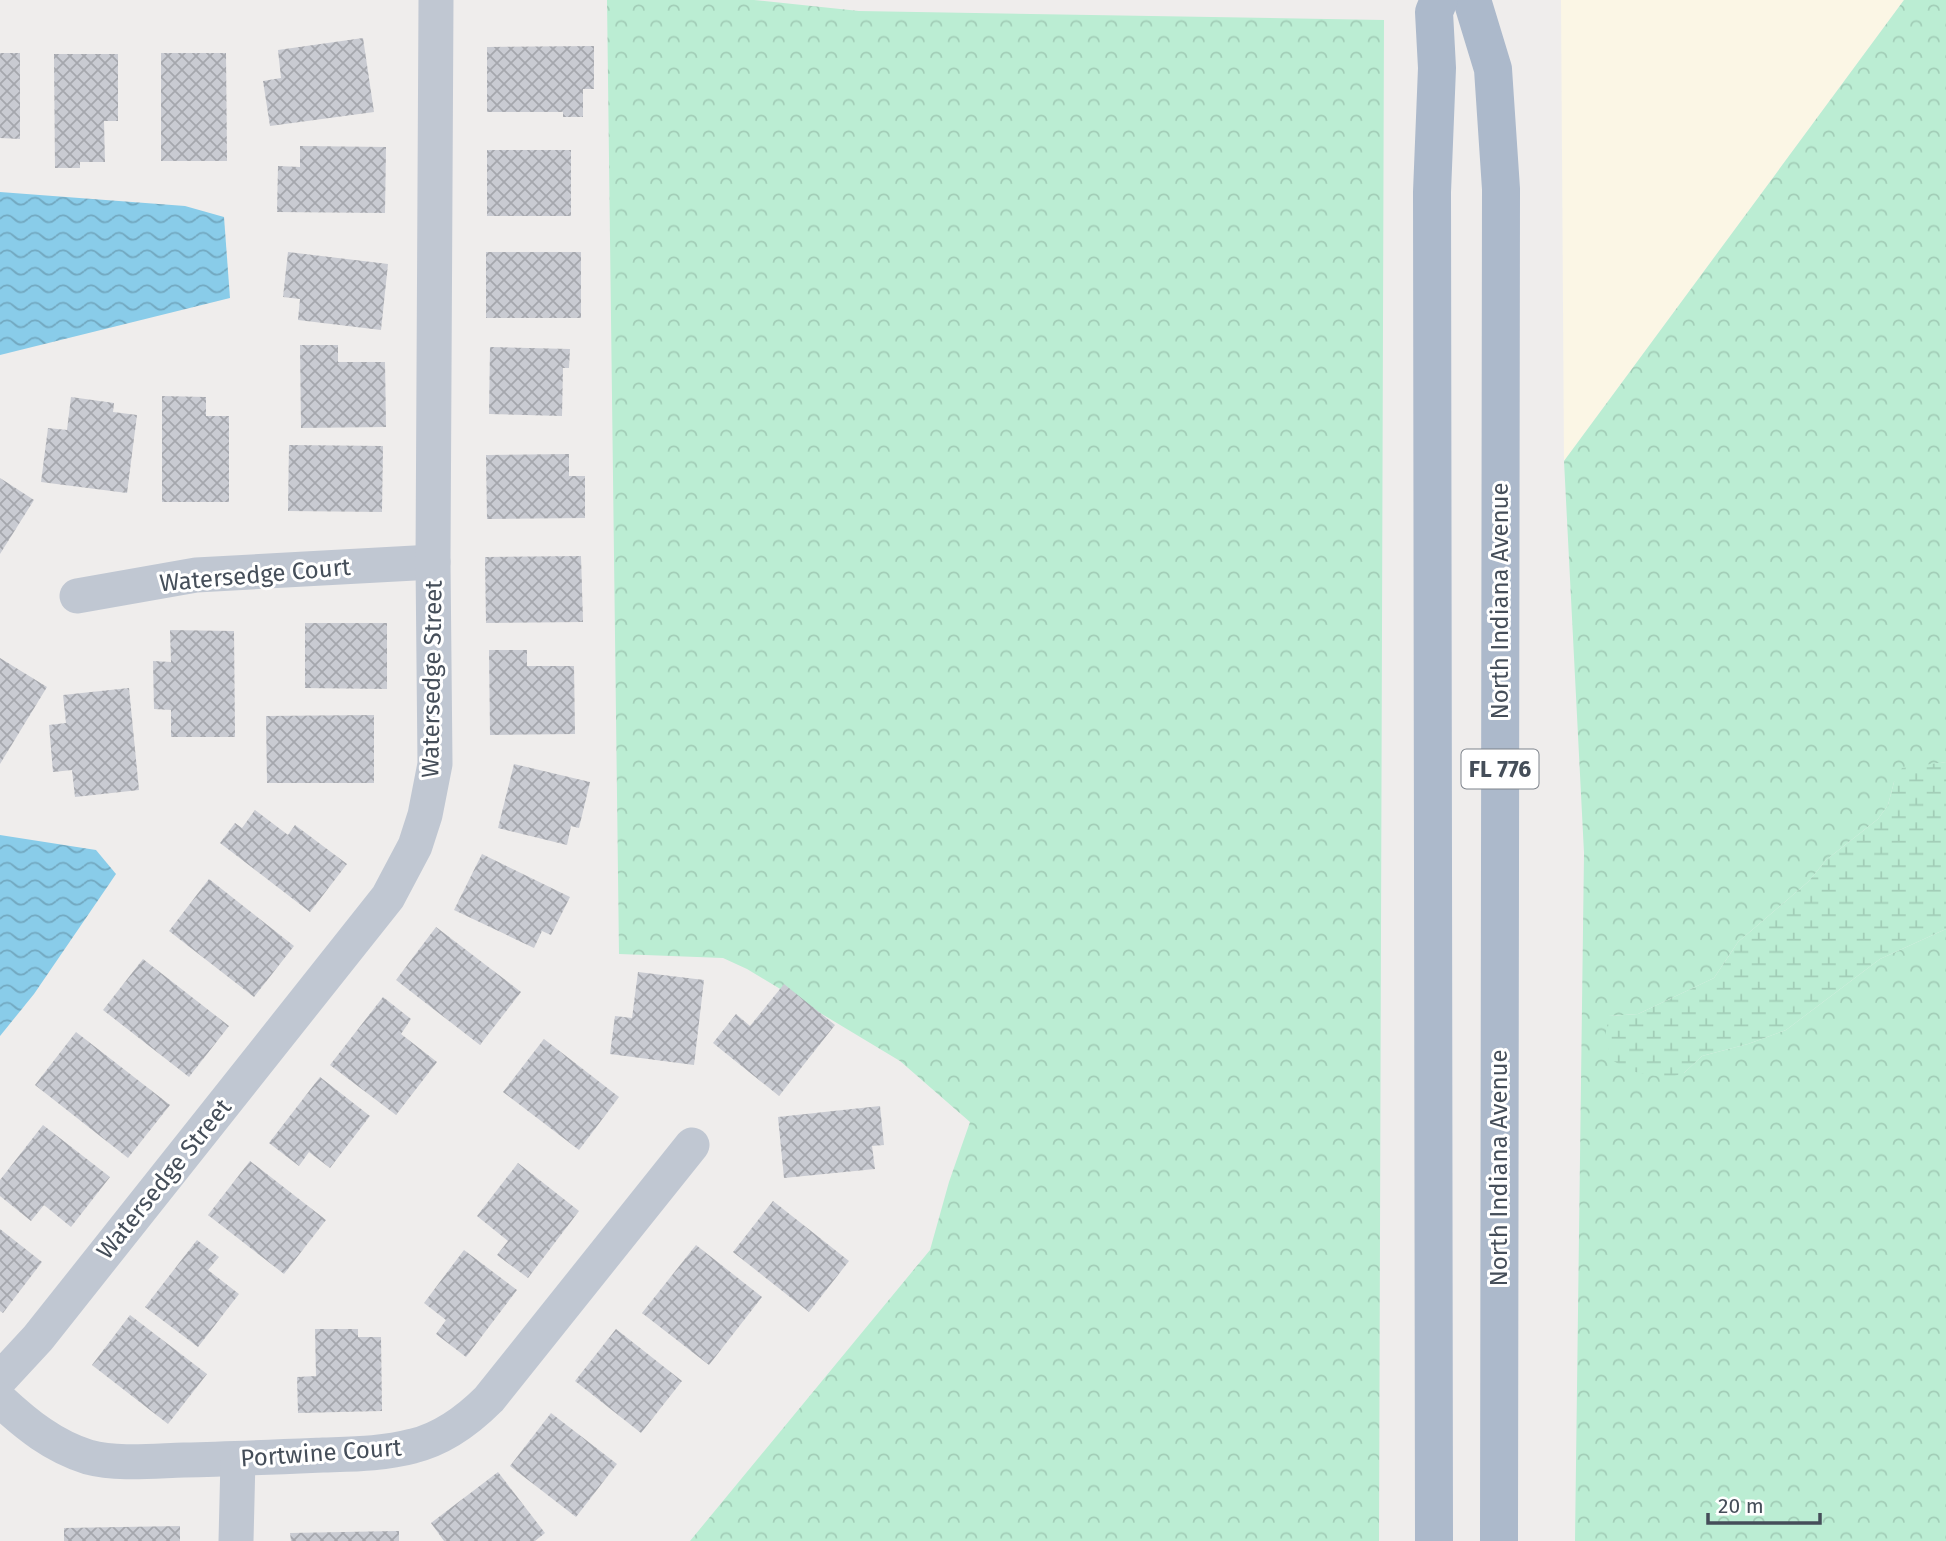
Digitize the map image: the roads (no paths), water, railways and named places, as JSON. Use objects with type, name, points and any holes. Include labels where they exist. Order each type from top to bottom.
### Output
[{"type":"main road","name":"FL 776","points":[[1434,1541],[1433,192],[1437,68],[1434,12],[1439,0]]},
{"type":"main road","name":"North Indiana Avenue","points":[[1472,0],[1493,69],[1501,189],[1499,1541]]},
{"type":"street","name":"Watersedge Street","points":[[0,1379],[38,1338],[388,897],[415,846],[425,815],[435,764],[433,562],[436,0]]},
{"type":"street","name":"Watersedge Court","points":[[78,596],[196,575],[433,562]]},
{"type":"street","name":"Portwine Court","points":[[0,1400],[57,1446],[91,1458],[123,1461],[237,1459],[385,1452],[416,1446],[450,1430],[489,1399],[692,1145]]},
{"type":"street","points":[[236,1541],[237,1459]]},
{"type":"water","points":[[0,192],[185,206],[224,217],[230,298],[0,355]]},
{"type":"water","points":[[0,835],[96,850],[116,874],[34,994],[0,1036]]}]
